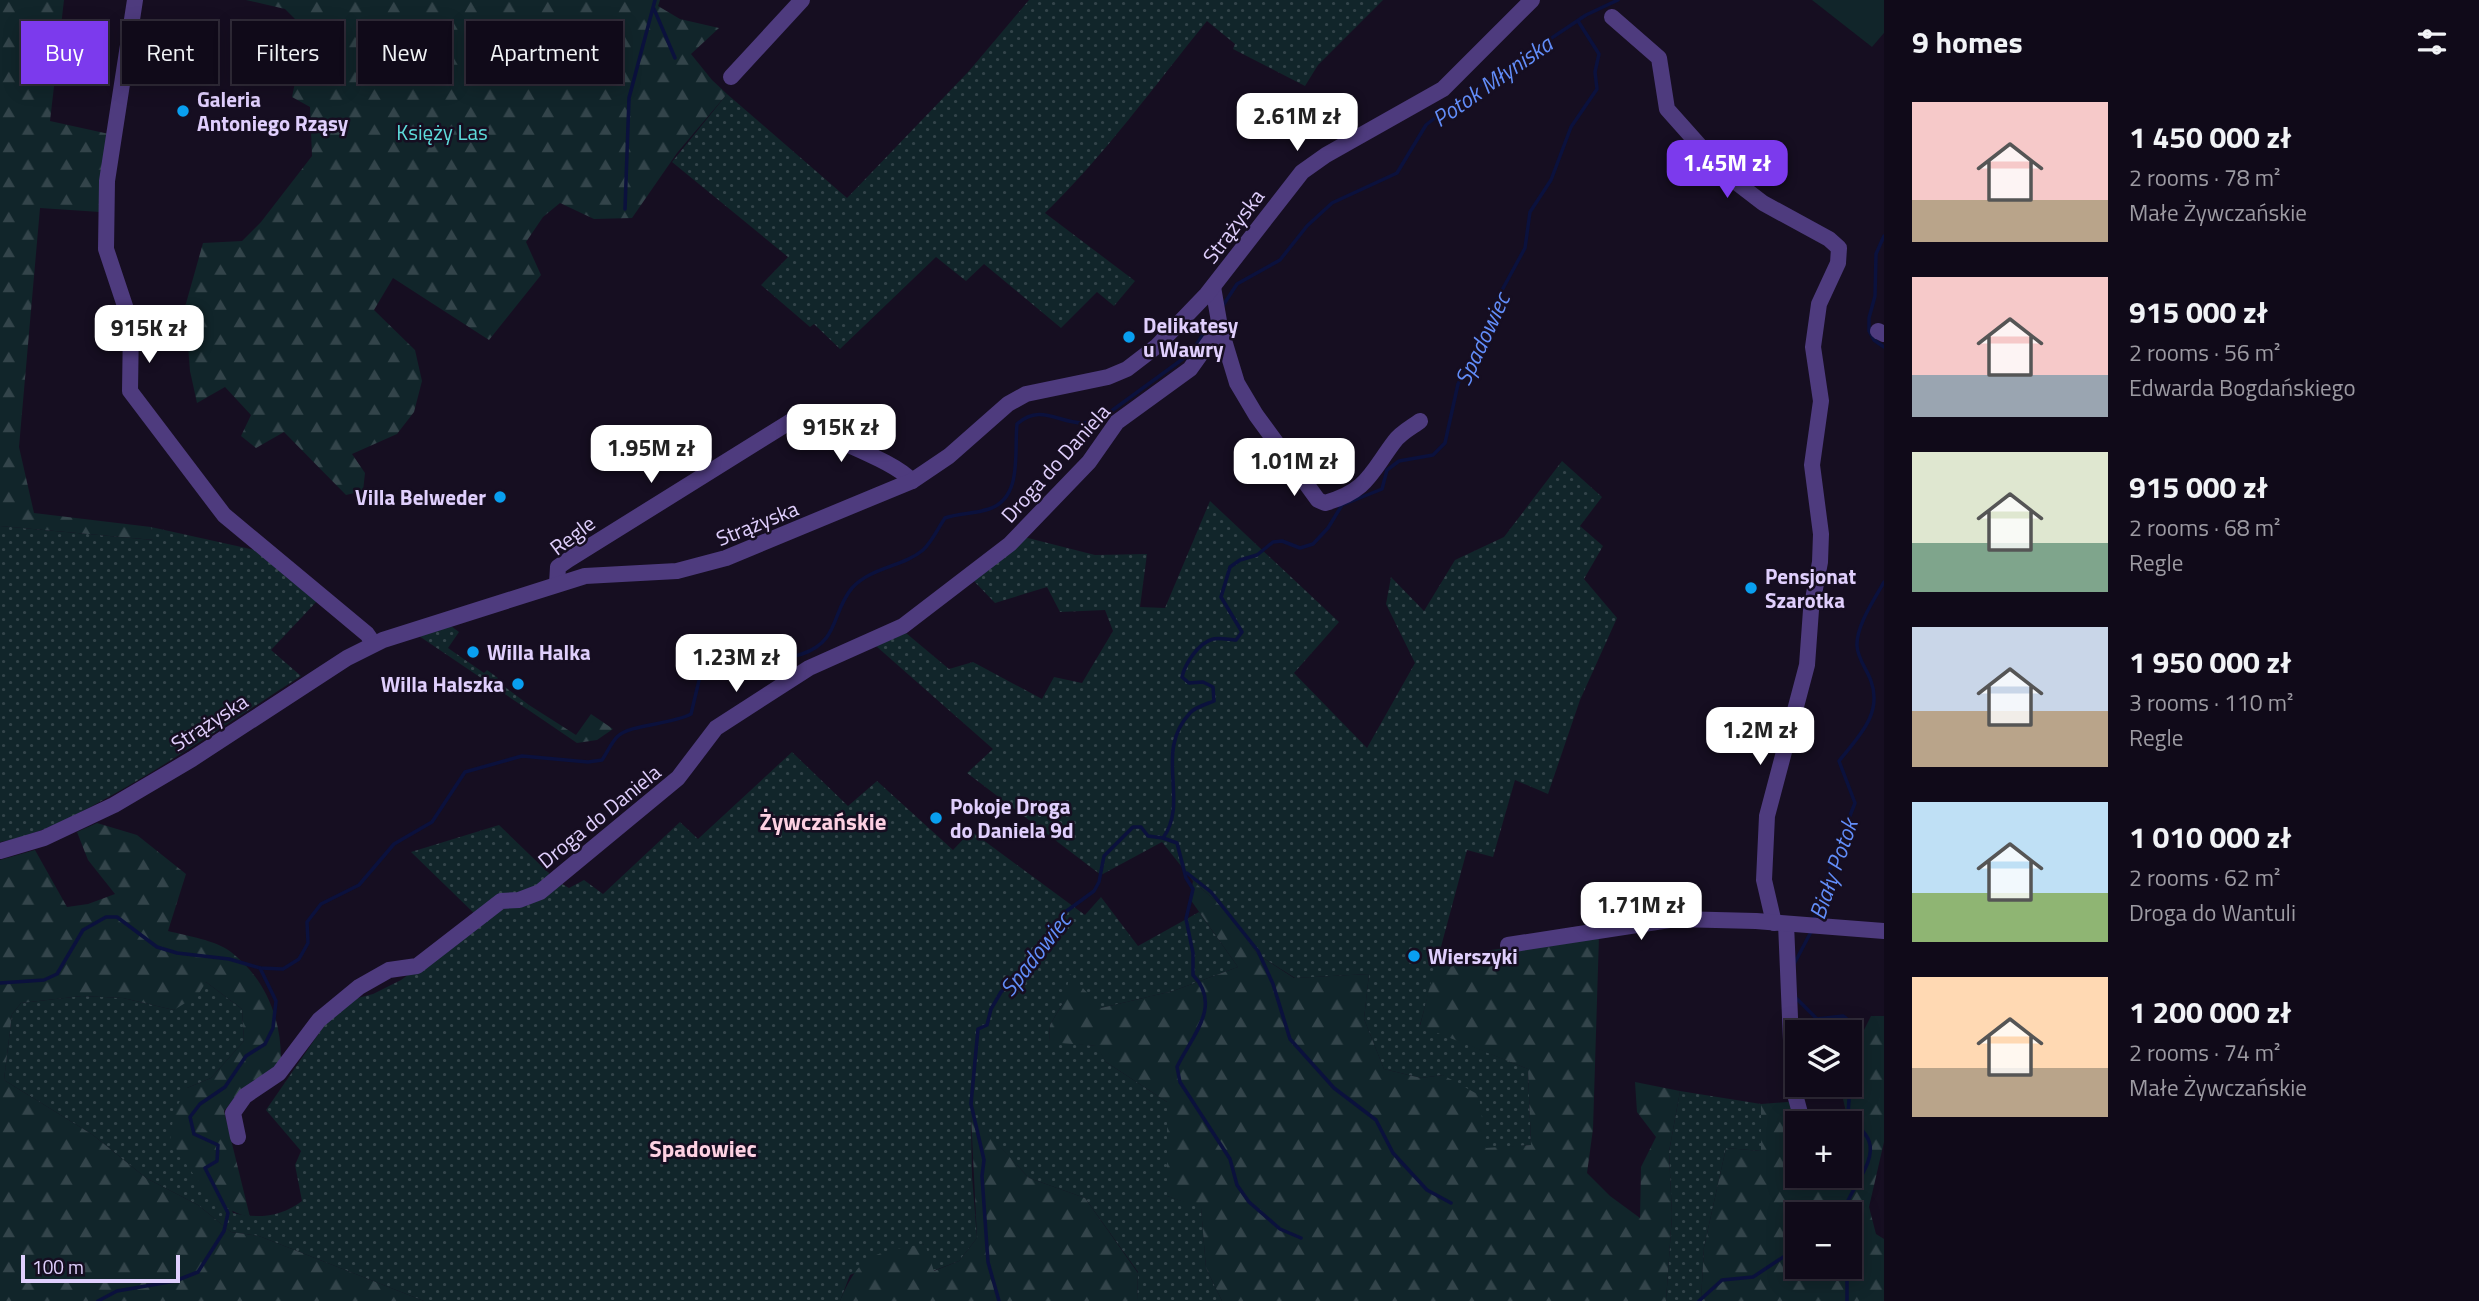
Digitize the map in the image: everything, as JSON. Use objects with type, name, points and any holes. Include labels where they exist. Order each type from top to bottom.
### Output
[{"type":"street","points":[[135,0],[107,181],[106,249],[131,324],[130,391],[224,514],[367,634],[374,644]]},
{"type":"street","points":[[731,77],[802,0]]},
{"type":"street","name":"Strążyska","points":[[0,852],[44,838],[114,805],[374,644],[594,574],[677,570],[707,564],[912,481],[949,456],[1009,404],[1026,394],[1108,377],[1134,364],[1172,331],[1213,287],[1302,172],[1326,155],[1443,89],[1532,0]]},
{"type":"street","points":[[1612,17],[1658,58],[1667,109],[1724,173],[1747,193],[1829,239],[1839,248],[1838,263],[1819,304],[1813,347],[1821,401],[1812,465],[1821,534],[1820,562],[1811,610],[1807,665],[1781,758],[1765,835],[1764,880],[1787,924],[1793,1087],[1799,1111]]},
{"type":"street","points":[[1213,287],[1237,383],[1256,415],[1318,500],[1325,503],[1356,492],[1375,472],[1396,439],[1420,421]]},
{"type":"street","name":"Droga do Daniela","points":[[239,1137],[233,1113],[245,1096],[279,1073],[319,1020],[359,987],[389,970],[417,965],[500,901],[519,900],[540,892],[678,778],[716,727],[809,668],[862,642],[887,635],[1010,544],[1089,462],[1117,422],[1189,369],[1219,318]]},
{"type":"street","name":"Regle","points":[[557,584],[558,567],[568,559],[796,418],[821,434],[900,471],[912,481]]},
{"type":"street","points":[[1508,945],[1669,920],[1884,931]]},
{"type":"green space","points":[[0,0],[64,0],[62,21],[21,21],[21,84],[54,84],[50,121],[109,134],[100,212],[40,208],[19,447],[34,513],[151,527],[154,540],[0,526]]},
{"type":"green space","name":"Księży Las","points":[[246,0],[660,0],[658,6],[680,19],[719,28],[691,54],[727,94],[677,153],[632,218],[594,219],[560,203],[543,217],[526,242],[541,275],[489,340],[393,278],[374,310],[415,350],[422,381],[414,412],[397,434],[352,454],[365,473],[363,491],[346,495],[284,432],[256,448],[241,436],[251,415],[225,387],[197,403],[190,371],[185,307],[203,243],[242,241],[261,222],[312,156],[310,107],[292,97],[295,84],[344,84],[344,21],[297,21],[285,9]]},
{"type":"green space","points":[[1029,0],[1383,0],[1318,65],[1305,86],[1233,49],[1235,44],[1207,21],[1109,144],[1045,213],[1135,281],[1114,306],[1097,292],[1061,328],[984,264],[966,281],[936,257],[840,349],[814,324],[810,327],[761,285],[788,257],[672,162],[727,94],[847,198],[969,71]]},
{"type":"green space","points":[[1812,0],[1884,0],[1884,33],[1872,47]]},
{"type":"green space","points":[[1562,461],[1602,497],[1580,526],[1603,546],[1584,579],[1617,618],[1580,700],[1548,794],[1515,780],[1493,857],[1467,850],[1420,1025],[1528,1069],[1531,1145],[1486,1149],[1443,1075],[1421,1078],[1384,1069],[1364,1019],[1369,974],[1295,978],[1257,954],[1228,912],[1193,881],[1162,842],[1101,875],[967,773],[993,749],[876,646],[906,633],[949,669],[973,662],[1042,699],[1054,677],[1082,683],[1113,631],[1105,610],[1060,612],[1047,587],[995,603],[972,579],[1024,537],[1095,555],[1147,554],[1140,607],[1165,608],[1210,501],[1339,622],[1294,673],[1367,748],[1415,663],[1386,604],[1391,577],[1424,611],[1455,560],[1504,537]]},
{"type":"green space","points":[[0,526],[153,540],[151,527],[259,551],[318,600],[271,650],[301,676],[100,802],[44,829],[0,842]]},
{"type":"green space","points":[[451,626],[459,632],[448,648],[484,673],[487,670],[498,678],[497,681],[529,705],[527,709],[419,636]]},
{"type":"green space","points":[[529,705],[576,735],[591,714],[613,729],[597,740],[577,743],[527,709]]},
{"type":"green space","points":[[792,752],[848,806],[877,781],[953,850],[971,831],[1085,915],[1101,897],[1138,946],[1199,912],[1238,967],[1173,991],[1101,1008],[1064,1001],[1050,1025],[1049,1041],[1097,1046],[1106,1062],[1167,1102],[1167,1196],[1201,1207],[1206,1268],[1222,1301],[1137,1301],[1138,1272],[1085,1198],[1029,1178],[971,1116],[977,1238],[959,1261],[933,1271],[924,1244],[850,1275],[840,1301],[424,1301],[259,1236],[231,1232],[198,1205],[146,1178],[93,1135],[4,1080],[12,1014],[21,1003],[82,996],[123,998],[174,1010],[206,982],[242,1009],[244,1041],[211,1078],[187,1088],[233,1213],[260,1216],[286,1210],[302,1201],[295,1165],[301,1151],[266,1110],[326,1023],[346,1001],[373,994],[401,980],[482,921],[411,852],[499,825],[557,881],[569,888],[584,880],[603,894],[680,822],[698,839]]},
{"type":"green space","points":[[97,823],[137,835],[186,874],[168,931],[209,941],[231,952],[254,975],[270,1002],[279,1031],[281,1063],[237,1095],[224,1111],[250,1217],[236,1213],[213,1197],[170,1140],[174,1112],[187,1088],[211,1078],[244,1041],[242,1009],[206,982],[198,995],[174,1010],[123,998],[82,996],[21,1003],[12,1014],[4,1080],[93,1135],[146,1178],[198,1205],[231,1232],[259,1236],[424,1301],[0,1301],[0,860],[35,850],[67,907],[88,904],[115,894],[88,860],[77,832]]},
{"type":"green space","points":[[1193,881],[1228,912],[1257,954],[1294,978],[1369,974],[1364,1019],[1384,1069],[1421,1078],[1443,1075],[1479,1095],[1486,1148],[1531,1145],[1528,1069],[1420,1026],[1437,957],[1599,936],[1593,1129],[1587,1173],[1610,1196],[1640,1218],[1641,1167],[1656,1137],[1637,1112],[1635,1082],[1680,1091],[1669,1152],[1672,1215],[1666,1301],[1222,1301],[1206,1268],[1201,1208],[1167,1196],[1167,1102],[1106,1062],[1096,1046],[1049,1042],[1050,1025],[1064,1001],[1070,974],[1101,1008],[1173,991],[1238,967],[1190,899]]},
{"type":"green space","points":[[1871,1016],[1884,1016],[1884,1142],[1869,1207],[1876,1234],[1884,1239],[1884,1301],[1701,1301],[1704,1247],[1726,1148],[1761,1151],[1761,1104],[1799,1101],[1799,1111],[1785,1111],[1785,1188],[1862,1188],[1862,1111],[1846,1111],[1843,1099],[1862,1097],[1862,1034]]},
{"type":"green space","points":[[1680,1091],[1761,1104],[1761,1151],[1726,1148],[1704,1247],[1701,1301],[1666,1301],[1672,1215],[1669,1152]]},
{"type":"green space","points":[[971,1115],[1029,1178],[1085,1198],[1138,1273],[1137,1301],[840,1301],[855,1273],[872,1257],[894,1249],[925,1244],[934,1271],[959,1261],[977,1238]]},
{"type":"waterway","points":[[625,209],[629,98],[655,0]]},
{"type":"waterway","name":"Potok Młyniska","points":[[1222,307],[1237,284],[1280,260],[1307,226],[1332,203],[1397,173],[1426,125],[1450,106],[1586,15],[1618,0]]},
{"type":"waterway","points":[[654,9],[675,58]]},
{"type":"waterway","name":"Spadowiec","points":[[999,1301],[988,1262],[982,1176],[984,1160],[971,1104],[978,1029],[987,1025],[991,1009],[1001,992],[1033,962],[1054,936],[1064,913],[1094,891],[1099,882],[1104,856],[1133,827],[1141,827],[1148,836],[1163,838],[1170,824],[1173,808],[1172,760],[1179,728],[1192,711],[1214,701],[1213,687],[1203,682],[1189,683],[1182,677],[1189,660],[1207,641],[1215,638],[1236,640],[1242,632],[1221,597],[1230,567],[1240,560],[1257,555],[1273,542],[1282,541],[1300,548],[1313,544],[1328,528],[1342,505],[1382,489],[1387,470],[1399,461],[1433,455],[1445,443],[1458,384],[1486,330],[1495,303],[1525,248],[1530,212],[1551,180],[1571,127],[1597,89],[1595,72],[1599,54],[1578,21]]},
{"type":"waterway","name":"Biały Potok","points":[[1884,236],[1876,254],[1875,296],[1869,318],[1869,331],[1874,340],[1884,347]]},
{"type":"waterway","name":"Potok Młyniska","points":[[0,983],[44,980],[57,974],[83,930],[106,917],[117,917],[157,947],[177,953],[229,959],[260,968],[283,969],[299,959],[308,943],[307,922],[321,904],[359,885],[394,844],[432,822],[465,772],[522,756],[588,762],[602,760],[615,739],[623,733],[691,714],[702,668],[715,661],[739,656],[789,657],[814,648],[829,634],[845,597],[860,581],[915,556],[932,539],[945,518],[983,511],[1000,503],[1007,495],[1015,473],[1017,424],[1033,415],[1082,423],[1099,420],[1191,353],[1213,319]]},
{"type":"waterway","name":"Biały Potok","points":[[1814,919],[1834,856],[1855,803],[1839,761],[1861,734],[1874,704],[1874,693],[1859,656],[1857,638],[1866,613],[1884,582]]},
{"type":"waterway","points":[[1163,838],[1177,843],[1186,878],[1193,889],[1186,919],[1193,953],[1193,975],[1202,987],[1205,998],[1202,1021],[1177,1067],[1180,1082],[1230,1159],[1237,1185],[1249,1202],[1280,1229],[1301,1238]]},
{"type":"waterway","points":[[1187,873],[1211,892],[1258,951],[1273,984],[1290,1039],[1334,1088],[1376,1120],[1393,1153],[1427,1190],[1451,1203]]},
{"type":"waterway","name":"Biały Potok","points":[[1794,964],[1812,930]]},
{"type":"waterway","points":[[98,1301],[117,1291],[175,1281],[198,1272],[224,1231],[228,1213],[205,1168],[217,1161],[218,1145],[194,1134],[190,1117],[200,1104],[225,1087],[246,1056],[265,1044],[273,1028],[276,1001],[260,968]]},
{"type":"waterway","name":"Biały Potok","points":[[1794,996],[1817,1019],[1843,1016],[1848,1020]]},
{"type":"waterway","name":"Biały Potok","points":[[1847,1202],[1866,1168],[1870,1150],[1865,1134],[1848,1114],[1849,1097]]},
{"type":"waterway","points":[[1699,1301],[1722,1280],[1753,1277],[1785,1256]]},
{"type":"waterway","name":"Biały Potok","points":[[1847,1279],[1847,1301]]},
{"type":"place","name":"Galeria Antoniego Rząsy","points":[[183,111]]},
{"type":"place","name":"Delikatesy u Wawry","points":[[1129,337]]},
{"type":"place","name":"Villa Belweder","points":[[500,497]]},
{"type":"place","name":"Pensjonat Szarotka","points":[[1751,588]]},
{"type":"place","name":"Willa Halka","points":[[473,652]]},
{"type":"place","name":"Willa Halszka","points":[[518,684]]},
{"type":"place","name":"Pokoje Droga do Daniela 9d","points":[[936,818]]},
{"type":"place","name":"Wierszyki","points":[[1414,956]]},
{"type":"district","name":"Żywczańskie","points":[[823,821]]},
{"type":"district","name":"Spadowiec","points":[[703,1148]]}]
